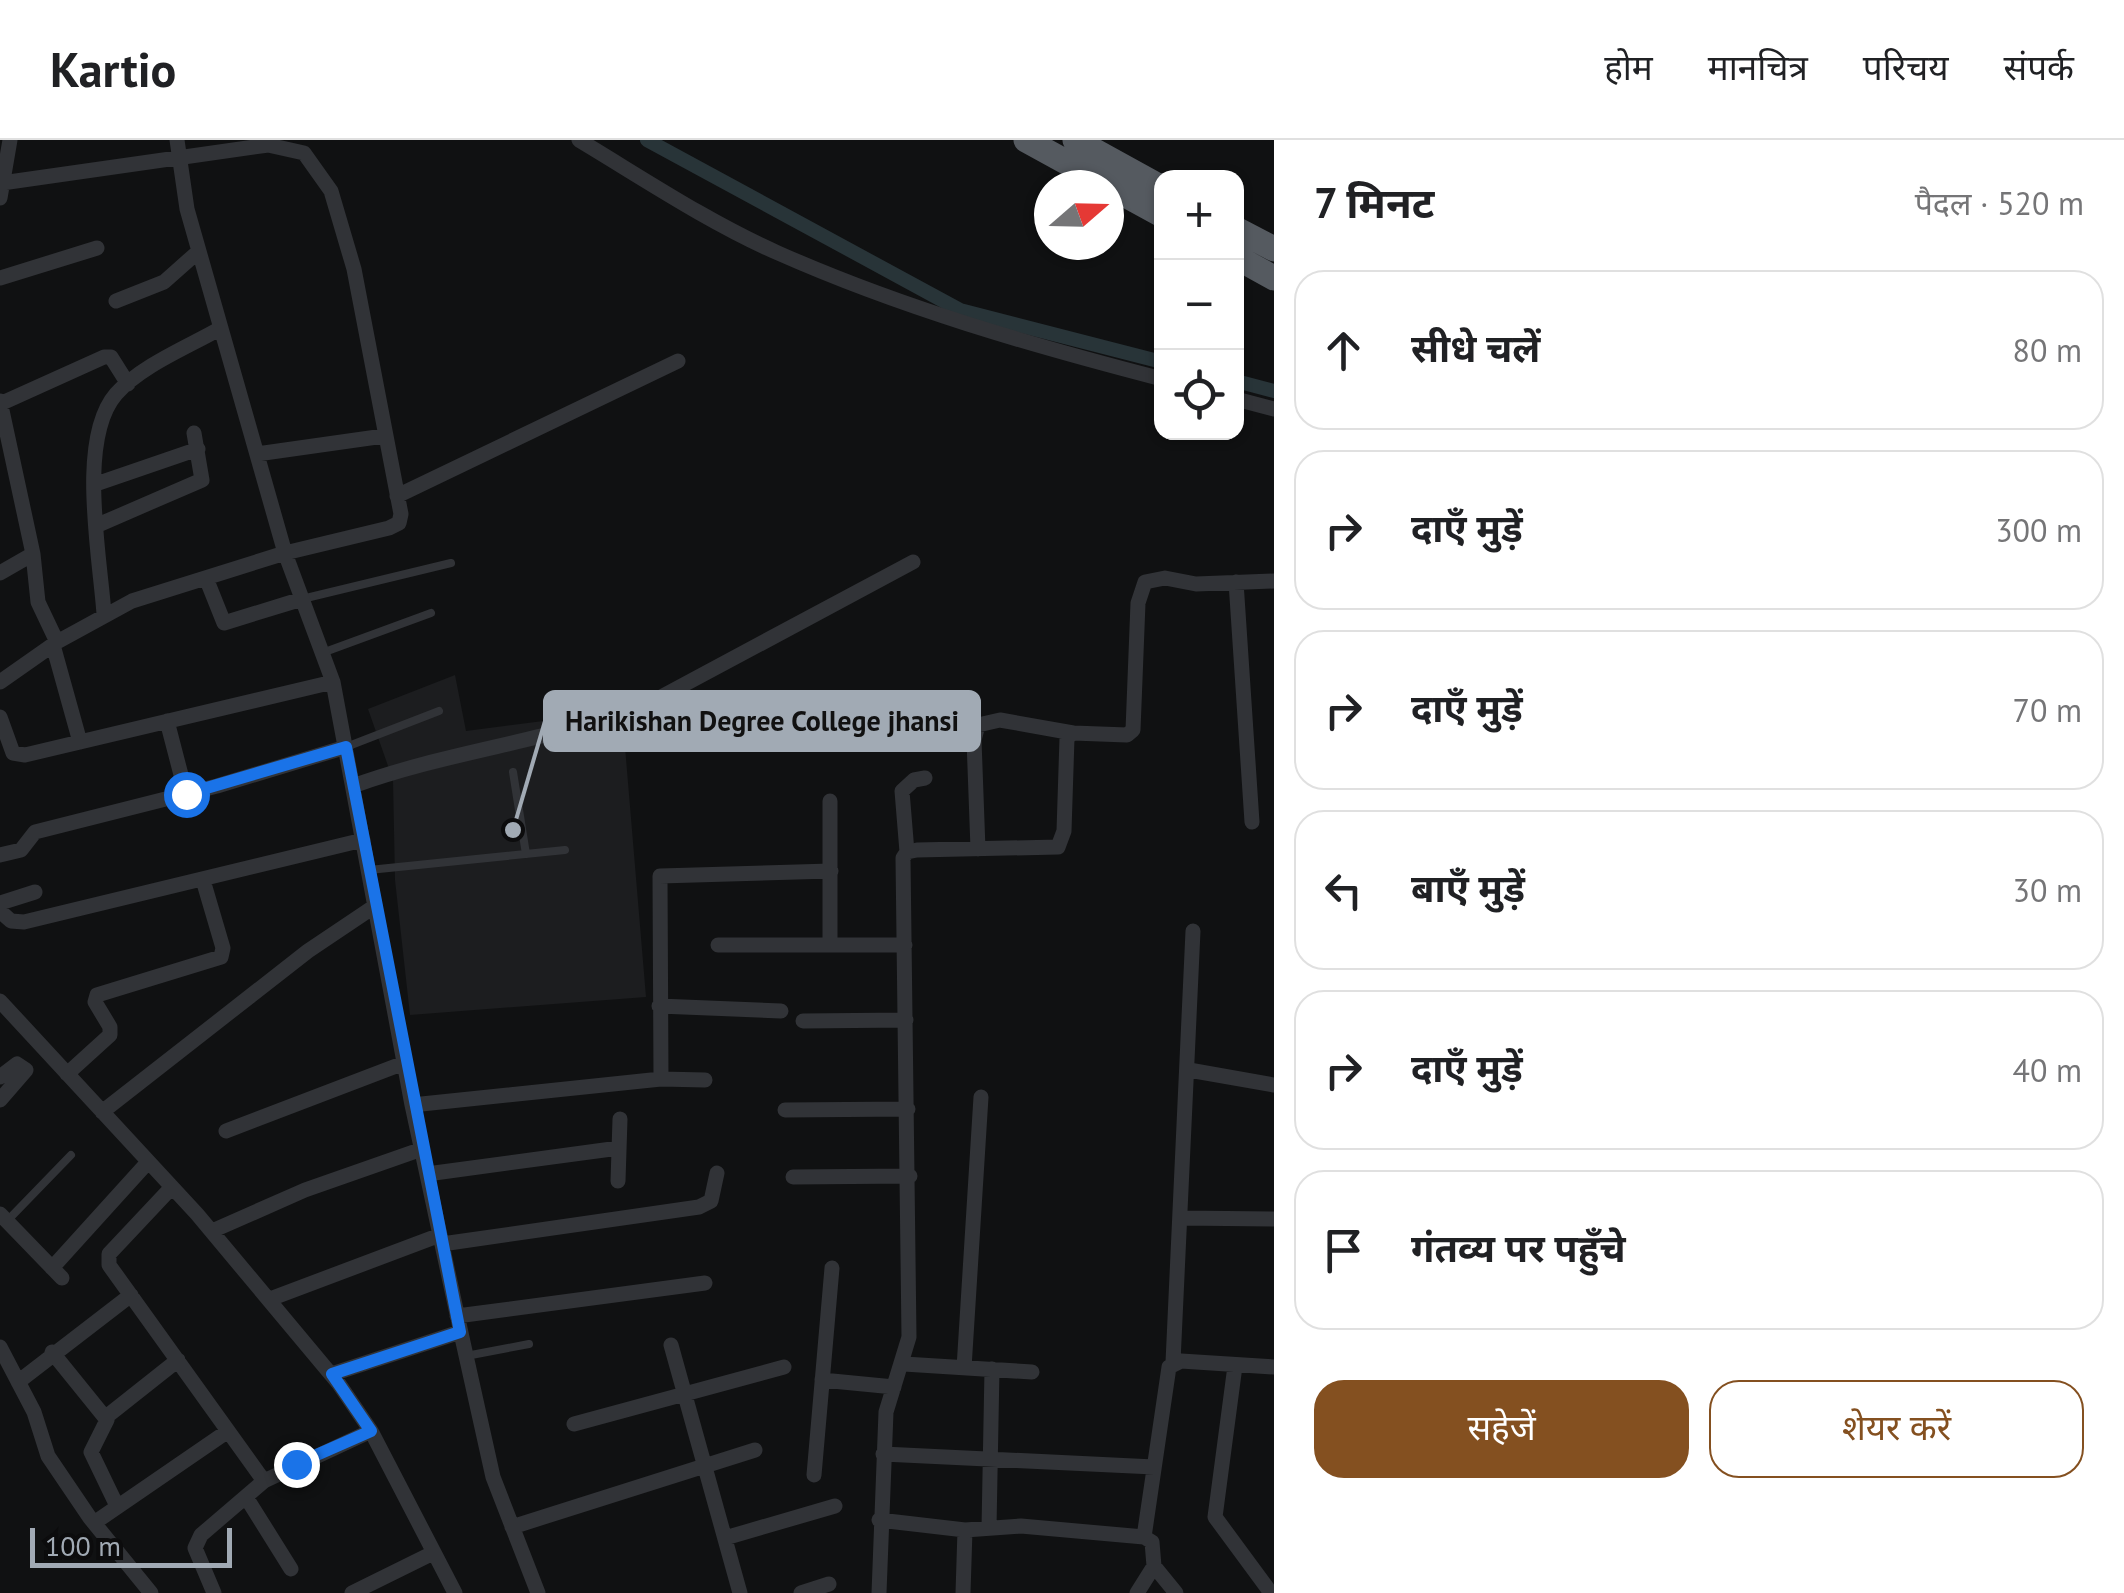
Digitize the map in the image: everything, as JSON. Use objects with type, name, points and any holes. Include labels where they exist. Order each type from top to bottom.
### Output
[{"type":"highway","points":[[1026,140],[1081,170]]},
{"type":"highway","points":[[1075,140],[1151,196]]},
{"type":"highway","points":[[1124,189],[1151,196]]},
{"type":"highway","points":[[1244,232],[1274,249]]},
{"type":"highway","points":[[1241,260],[1274,278]]},
{"type":"street","points":[[0,682],[104,614],[285,552],[394,526],[401,520],[354,269],[331,191],[314,160],[304,152],[267,143],[178,148],[1,190],[10,140]]},
{"type":"street","points":[[579,140],[731,230],[800,262],[947,318],[1154,377]]},
{"type":"street","points":[[178,148],[199,251],[285,552],[333,682],[412,1105],[493,1478],[538,1593]]},
{"type":"street","points":[[0,278],[97,248]]},
{"type":"street","points":[[116,300],[164,282],[199,251]]},
{"type":"street","points":[[104,614],[96,484],[99,424],[107,406],[128,384],[221,328]]},
{"type":"street","points":[[80,742],[55,644],[38,602],[33,554],[0,403],[104,357],[111,357],[128,384]]},
{"type":"street","points":[[397,496],[678,362]]},
{"type":"street","points":[[1244,401],[1274,409]]},
{"type":"street","points":[[257,454],[384,436]]},
{"type":"street","points":[[96,484],[196,441],[202,480],[98,525]]},
{"type":"street","points":[[0,492],[18,486]]},
{"type":"street","points":[[0,574],[33,554]]},
{"type":"street","points":[[353,786],[419,762],[596,722],[646,704],[913,562]]},
{"type":"street","points":[[206,578],[224,623],[302,599]]},
{"type":"street","points":[[978,850],[974,740],[978,726],[1000,720],[1074,732],[1128,735],[1133,730],[1138,603],[1145,582],[1166,578],[1196,584],[1274,581]]},
{"type":"street","points":[[1236,582],[1252,822]]},
{"type":"street","points":[[0,717],[10,746],[18,756],[333,682]]},
{"type":"street","points":[[167,722],[186,794]]},
{"type":"street","points":[[907,852],[1058,847],[1064,831],[1064,752],[1066,738],[1074,732]]},
{"type":"street","points":[[0,855],[22,850],[35,832],[186,794],[346,747]]},
{"type":"street","points":[[879,1593],[886,1412],[904,1364],[909,1337],[910,1176],[903,858],[907,852],[902,791],[914,780],[925,778]]},
{"type":"street","points":[[830,802],[830,944]]},
{"type":"street","points":[[0,911],[11,921],[24,922],[363,840]]},
{"type":"street","points":[[661,1080],[660,876],[830,872]]},
{"type":"street","points":[[67,1074],[110,1035],[110,1027],[95,1002],[98,995],[221,957],[222,948],[203,880]]},
{"type":"street","points":[[0,902],[35,892]]},
{"type":"street","points":[[102,1112],[308,951],[375,906]]},
{"type":"street","points":[[1144,1537],[1168,1367],[1173,1362],[1189,1070],[1192,931]]},
{"type":"street","points":[[718,945],[904,946]]},
{"type":"street","points":[[0,1001],[212,1231],[332,1374],[371,1431],[454,1593]]},
{"type":"street","points":[[659,1006],[782,1011]]},
{"type":"street","points":[[803,1021],[906,1020]]},
{"type":"street","points":[[226,1131],[404,1063]]},
{"type":"street","points":[[0,1078],[17,1064],[26,1070],[0,1100]]},
{"type":"street","points":[[1189,1070],[1274,1085]]},
{"type":"street","points":[[412,1105],[661,1080],[706,1080]]},
{"type":"street","points":[[964,1368],[980,1098]]},
{"type":"street","points":[[785,1110],[908,1109]]},
{"type":"street","points":[[618,1181],[620,1119]]},
{"type":"street","points":[[427,1174],[618,1148]]},
{"type":"street","points":[[212,1231],[305,1190],[422,1150]]},
{"type":"street","points":[[4,1218],[57,1273],[148,1162]]},
{"type":"street","points":[[270,1299],[441,1240],[699,1207],[711,1201],[717,1174]]},
{"type":"street","points":[[793,1178],[910,1176]]},
{"type":"street","points":[[172,1187],[108,1258],[264,1481]]},
{"type":"street","points":[[1181,1218],[1274,1219]]},
{"type":"street","points":[[814,1475],[832,1268]]},
{"type":"street","points":[[332,1374],[459,1324],[705,1283]]},
{"type":"street","points":[[18,1382],[52,1352],[131,1295]]},
{"type":"street","points":[[671,1345],[740,1593]]},
{"type":"street","points":[[0,1347],[48,1456],[94,1524],[151,1593]]},
{"type":"street","points":[[52,1352],[106,1417],[107,1428],[92,1452],[118,1506]]},
{"type":"street","points":[[106,1417],[178,1360]]},
{"type":"street","points":[[1173,1362],[1274,1367]]},
{"type":"street","points":[[904,1364],[1032,1372]]},
{"type":"street","points":[[1236,1366],[1215,1517],[1270,1593]]},
{"type":"street","points":[[574,1424],[784,1367]]},
{"type":"street","points":[[989,1528],[992,1369]]},
{"type":"street","points":[[822,1380],[894,1388]]},
{"type":"street","points":[[94,1524],[228,1431]]},
{"type":"street","points":[[214,1593],[195,1543],[264,1481],[371,1431]]},
{"type":"street","points":[[512,1527],[755,1450]]},
{"type":"street","points":[[883,1454],[1154,1467]]},
{"type":"street","points":[[246,1496],[292,1569]]},
{"type":"street","points":[[724,1538],[835,1506]]},
{"type":"street","points":[[879,1520],[965,1530],[1021,1526],[1144,1537],[1152,1542],[1154,1566],[1176,1593]]},
{"type":"street","points":[[963,1593],[965,1530]]},
{"type":"street","points":[[352,1593],[434,1553]]},
{"type":"street","points":[[1137,1593],[1154,1566]]},
{"type":"street","points":[[801,1593],[830,1584]]},
{"type":"lane","points":[[302,599],[452,562]]},
{"type":"lane","points":[[322,653],[430,613]]},
{"type":"lane","points":[[346,747],[438,711]]},
{"type":"lane","points":[[513,772],[526,854]]},
{"type":"lane","points":[[368,870],[565,850]]},
{"type":"lane","points":[[4,1218],[70,1154]]},
{"type":"lane","points":[[466,1356],[529,1344]]},
{"type":"shaded area","points":[[455,675],[466,731],[622,711],[646,997],[410,1015],[395,880],[393,780],[368,709]]},
{"type":"waterway","points":[[647,140],[960,310],[1154,360]]},
{"type":"waterway","points":[[1244,383],[1274,391]]},
{"type":"place","name":"Harikishan Degree College jhansi","points":[[513,830]]},
{"type":"route","points":[[186,794],[346,747],[412,1105],[460,1332],[332,1374],[371,1431],[296,1464]]}]
